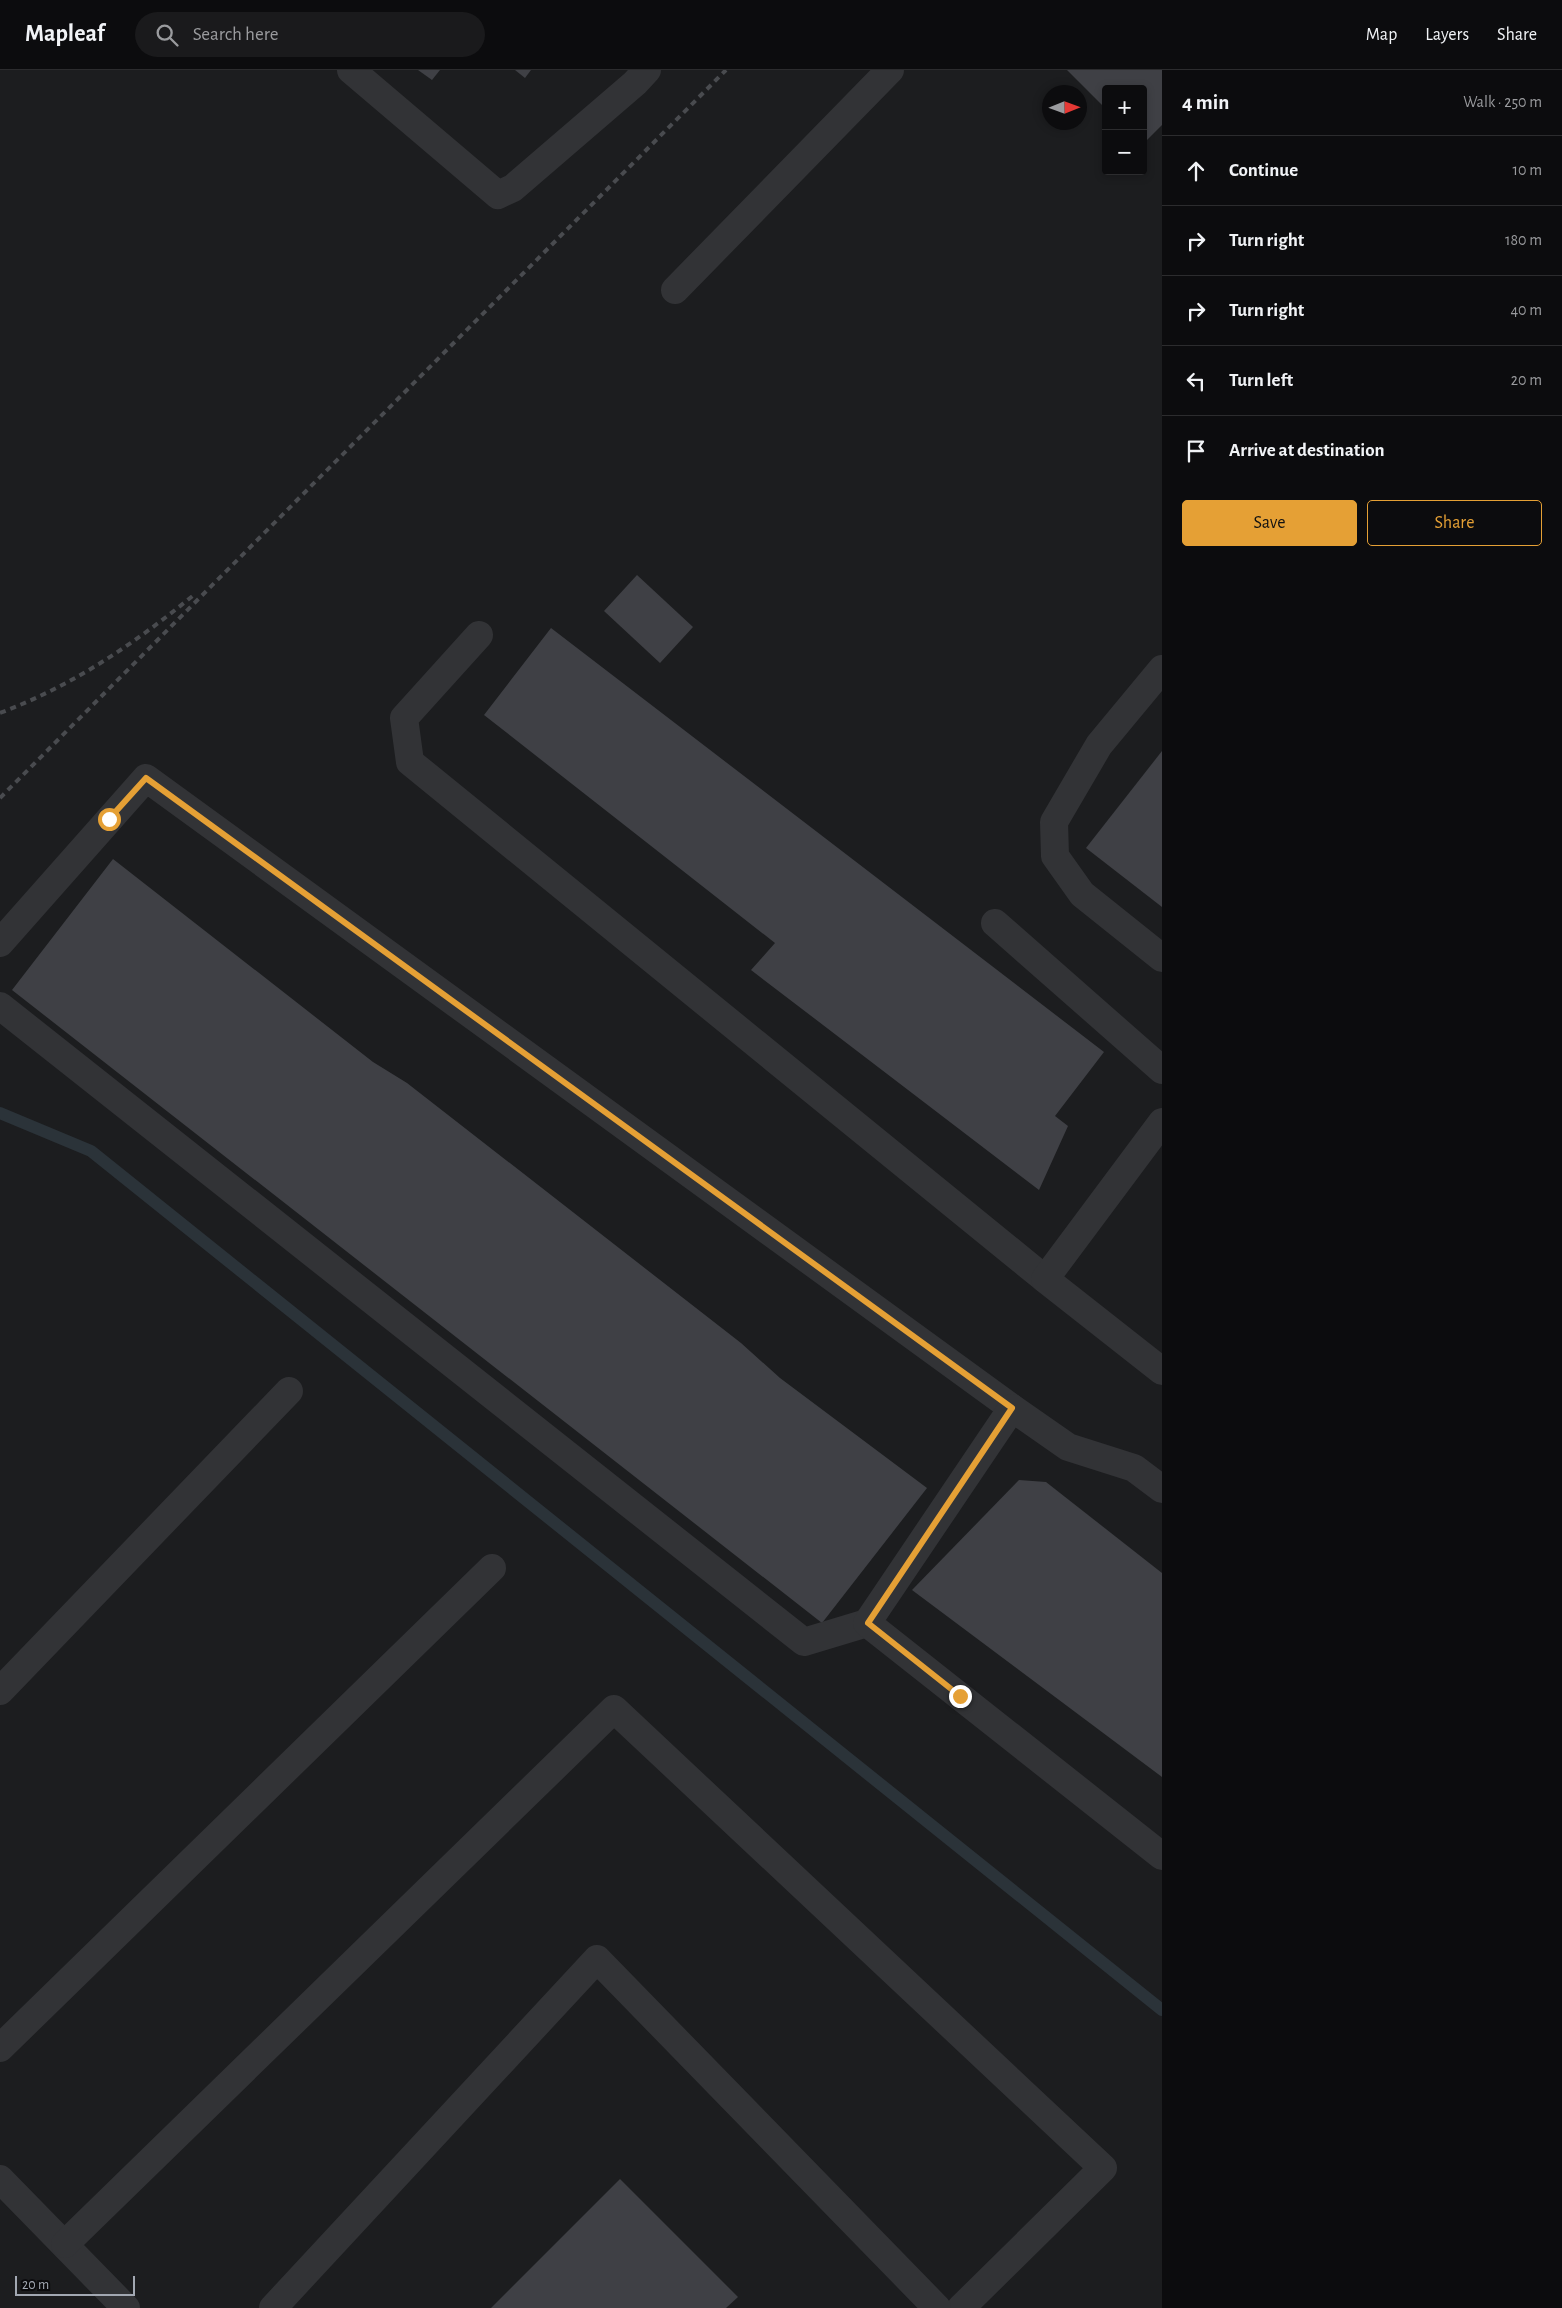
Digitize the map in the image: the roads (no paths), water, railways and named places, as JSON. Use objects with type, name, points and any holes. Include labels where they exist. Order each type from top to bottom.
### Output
[{"type":"lane","points":[[351,70],[498,195],[513,188],[635,83],[647,70]]},
{"type":"lane","points":[[676,290],[890,70]]},
{"type":"lane","points":[[479,635],[404,718],[410,762],[1045,1279],[1162,1371]]},
{"type":"lane","points":[[1162,669],[1099,745],[1054,822],[1056,856],[1082,894],[1162,958]]},
{"type":"lane","points":[[0,943],[146,778],[1012,1408],[1068,1447],[1134,1468],[1162,1489]]},
{"type":"lane","points":[[995,923],[1162,1070]]},
{"type":"lane","points":[[0,1006],[804,1642],[868,1623],[1012,1408]]},
{"type":"lane","points":[[1045,1279],[1162,1122]]},
{"type":"lane","points":[[0,1691],[289,1391]]},
{"type":"lane","points":[[0,2048],[492,1568]]},
{"type":"lane","points":[[868,1623],[1162,1856]]},
{"type":"lane","points":[[65,2244],[614,1709],[1103,2168],[961,2308]]},
{"type":"lane","points":[[273,2308],[597,1959],[937,2308]]},
{"type":"lane","points":[[0,2179],[126,2308]]},
{"type":"waterway","points":[[0,1113],[91,1151],[1162,2010]]},
{"type":"railway","points":[[0,798],[726,70]]},
{"type":"railway","points":[[0,713],[53,690],[102,662],[149,630],[195,594]]}]
